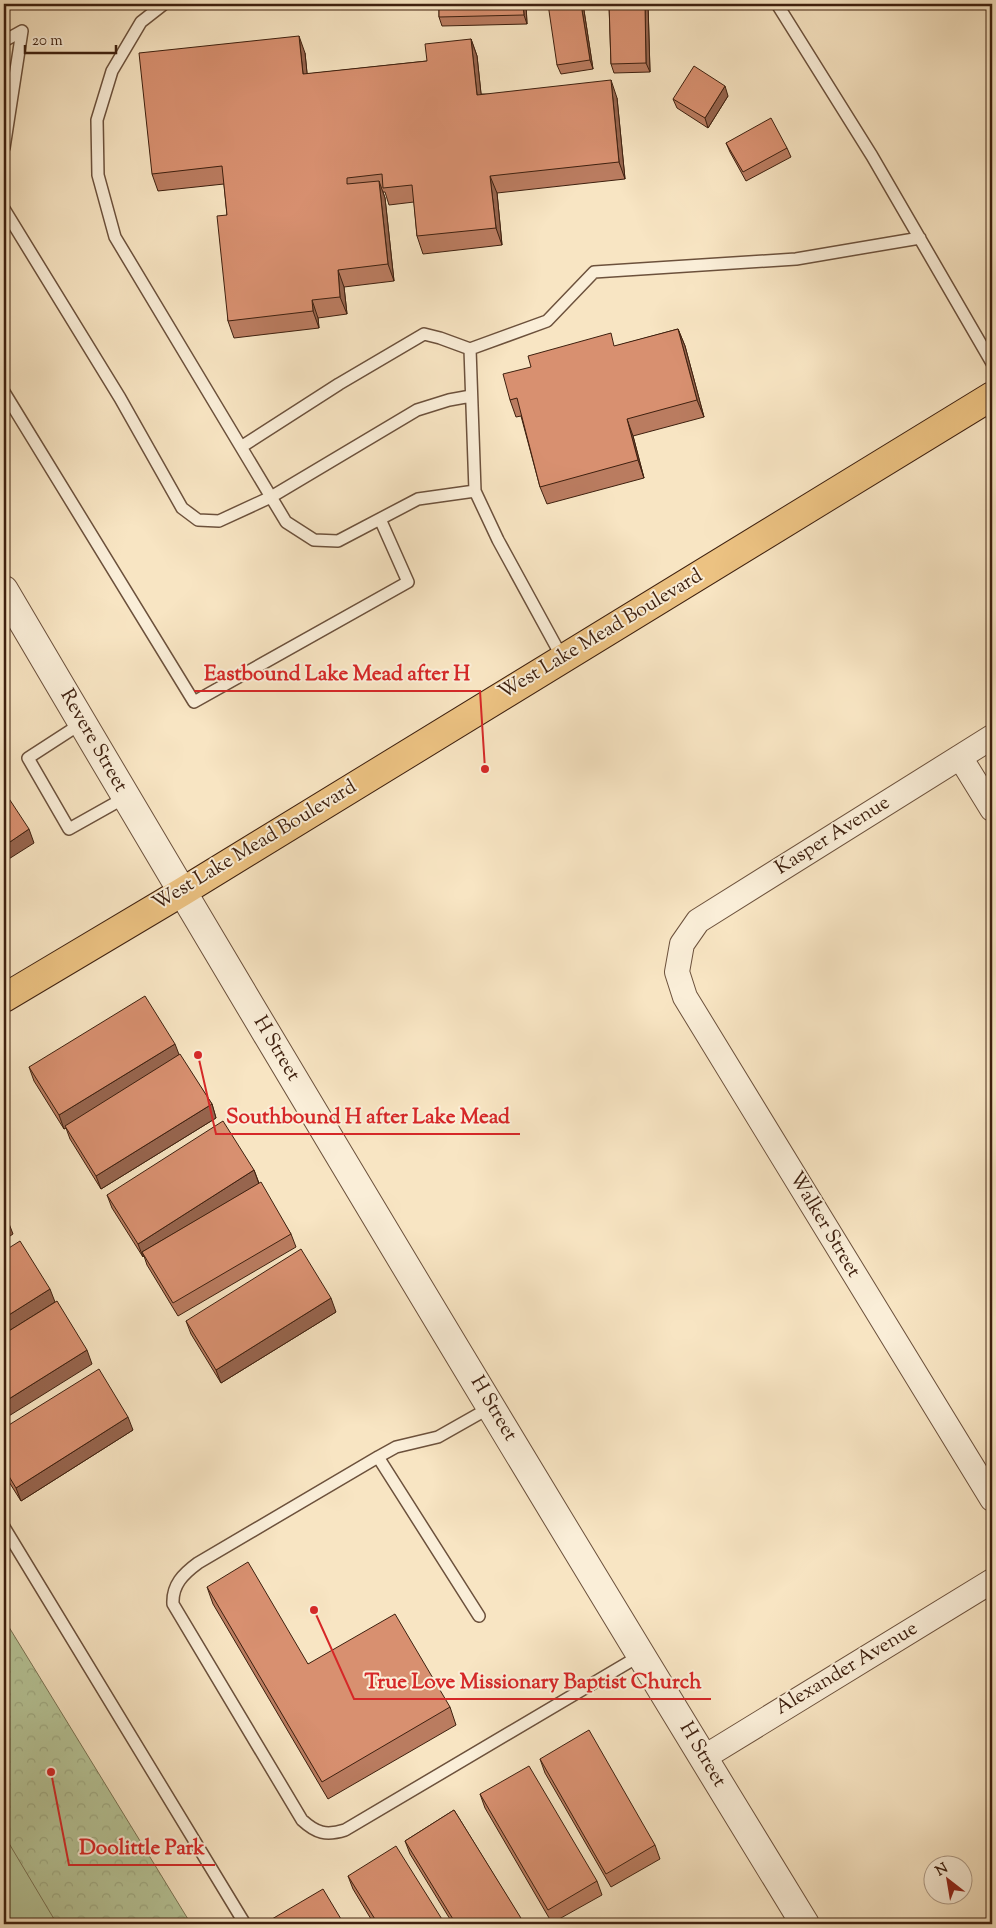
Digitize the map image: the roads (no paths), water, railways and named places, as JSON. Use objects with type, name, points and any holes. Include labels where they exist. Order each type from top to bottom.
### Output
[{"type":"main road","name":"West Lake Mead Boulevard","points":[[4,998],[182,892],[992,396]]},
{"type":"street","name":"Revere Street","points":[[4,590],[182,892]]},
{"type":"street","name":"Kasper Avenue","points":[[682,944],[698,921],[992,737]]},
{"type":"street","points":[[960,757],[992,809]]},
{"type":"street","name":"H Street","points":[[182,892],[702,1758],[805,1924]]},
{"type":"street","name":"Walker Street","points":[[682,944],[677,972],[685,997],[992,1499]]},
{"type":"street","name":"Alexander Avenue","points":[[702,1758],[992,1581]]},
{"type":"lane","points":[[164,4],[141,22],[112,71],[97,120],[98,175],[114,237],[286,522],[314,540],[338,541],[418,499],[474,491]]},
{"type":"lane","points":[[777,4],[872,156],[992,363]]},
{"type":"lane","points":[[4,41],[22,31],[4,148]]},
{"type":"lane","points":[[4,209],[120,398],[182,508],[198,520],[219,522],[271,497],[417,410],[440,402],[471,396]]},
{"type":"lane","points":[[240,447],[339,384],[424,334],[470,349],[547,321],[594,272],[796,259],[920,238]]},
{"type":"lane","points":[[470,349],[474,491],[498,540],[563,659]]},
{"type":"lane","points":[[4,392],[194,702],[408,582],[380,519]]},
{"type":"lane","points":[[82,724],[28,758],[69,829],[126,797]]},
{"type":"lane","points":[[492,1407],[438,1437],[396,1447],[378,1457],[198,1564],[183,1574],[173,1593],[174,1604],[302,1820],[311,1829],[332,1834],[345,1830],[641,1655]]},
{"type":"lane","points":[[378,1457],[479,1616]]},
{"type":"lane","points":[[4,1526],[245,1924]]},
{"type":"place","name":"Eastbound Lake Mead after H","points":[[485,769]]},
{"type":"place","name":"Southbound H after Lake Mead","points":[[198,1055]]},
{"type":"place","name":"True Love Missionary Baptist Church","points":[[314,1610]]},
{"type":"place","name":"Doolittle Park","points":[[51,1772]]}]
